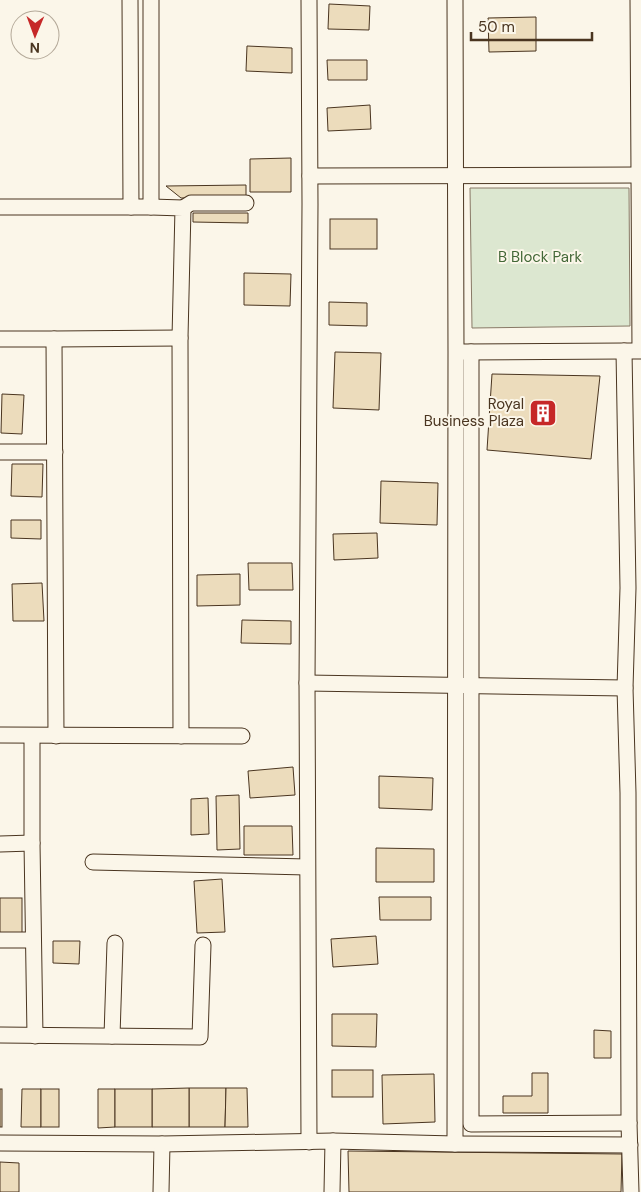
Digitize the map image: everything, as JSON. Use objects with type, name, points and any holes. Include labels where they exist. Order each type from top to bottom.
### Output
[{"type":"street","points":[[130,0],[131,207]]},
{"type":"street","points":[[150,0],[151,207]]},
{"type":"street","points":[[309,0],[307,867],[310,1142]]},
{"type":"street","points":[[454,1144],[471,1124],[470,685],[464,352],[456,175],[455,0]]},
{"type":"street","points":[[464,352],[640,351],[638,0]]},
{"type":"street","points":[[310,176],[638,175]]},
{"type":"street","points":[[0,207],[183,208],[191,203],[246,203]]},
{"type":"street","points":[[182,736],[180,338],[183,208]]},
{"type":"street","points":[[0,339],[180,338]]},
{"type":"street","points":[[54,339],[56,736]]},
{"type":"street","points":[[624,351],[634,588],[625,688],[635,794],[629,1122],[631,1192]]},
{"type":"street","points":[[454,1144],[455,685],[464,352]]},
{"type":"street","points":[[0,452],[55,452]]},
{"type":"street","points":[[307,683],[625,688]]},
{"type":"street","points":[[0,736],[242,736]]},
{"type":"street","points":[[32,736],[35,1036]]},
{"type":"street","points":[[0,844],[32,843]]},
{"type":"street","points":[[93,862],[307,867]]},
{"type":"street","points":[[0,940],[33,940]]},
{"type":"street","points":[[112,1036],[115,943]]},
{"type":"street","points":[[0,1036],[200,1037],[203,945]]},
{"type":"street","points":[[471,1124],[629,1122]]},
{"type":"street","points":[[332,1192],[333,1141]]},
{"type":"street","points":[[0,1143],[162,1144],[333,1141],[630,1145]]},
{"type":"street","points":[[162,1144],[162,1192]]},
{"type":"green space","name":"B Block Park","points":[[470,188],[629,188],[630,326],[472,328]]},
{"type":"building","points":[[329,4],[370,6],[369,30],[328,29]]},
{"type":"building","points":[[536,17],[536,51],[489,52],[488,18]]},
{"type":"building","points":[[247,46],[292,48],[292,73],[246,71]]},
{"type":"building","points":[[327,60],[367,60],[367,80],[328,80]]},
{"type":"building","points":[[370,105],[371,129],[328,131],[327,108]]},
{"type":"building","points":[[291,158],[291,192],[250,192],[250,159]]},
{"type":"building","points":[[246,185],[246,198],[181,198],[166,186]]},
{"type":"building","points":[[193,213],[248,213],[248,223],[193,222]]},
{"type":"building","points":[[330,219],[377,219],[377,249],[330,249]]},
{"type":"building","points":[[244,273],[291,274],[290,306],[244,305]]},
{"type":"building","points":[[329,302],[367,303],[367,326],[329,325]]},
{"type":"building","points":[[335,352],[381,353],[379,410],[333,408]]},
{"type":"building","name":"Royal Business Plaza","points":[[492,374],[600,376],[591,459],[487,450]]},
{"type":"building","points":[[2,394],[24,395],[22,434],[1,433]]},
{"type":"building","points":[[12,464],[43,464],[42,497],[11,496]]},
{"type":"building","points":[[381,481],[438,483],[437,525],[380,523]]},
{"type":"building","points":[[11,520],[41,520],[41,539],[11,538]]},
{"type":"building","points":[[377,533],[378,558],[334,560],[333,534]]},
{"type":"building","points":[[248,563],[292,563],[293,590],[249,590]]},
{"type":"building","points":[[240,574],[240,605],[197,606],[197,575]]},
{"type":"building","points":[[42,583],[44,621],[13,621],[12,584]]},
{"type":"building","points":[[242,620],[291,621],[291,644],[241,643]]},
{"type":"building","points":[[293,767],[295,795],[250,798],[248,771]]},
{"type":"building","points":[[379,776],[433,778],[432,810],[379,808]]},
{"type":"building","points":[[239,795],[240,849],[217,850],[216,796]]},
{"type":"building","points":[[208,798],[209,834],[191,835],[191,799]]},
{"type":"building","points":[[244,826],[292,826],[293,855],[244,855]]},
{"type":"building","points":[[376,848],[434,849],[434,882],[376,882]]},
{"type":"building","points":[[222,879],[225,932],[197,933],[194,881]]},
{"type":"building","points":[[379,897],[431,897],[431,920],[380,920]]},
{"type":"building","points":[[0,898],[22,898],[22,933],[0,933]]},
{"type":"building","points":[[376,936],[378,964],[333,967],[331,939]]},
{"type":"building","points":[[53,941],[80,941],[79,964],[53,963]]},
{"type":"building","points":[[332,1014],[377,1014],[376,1047],[332,1046]]},
{"type":"building","points":[[594,1030],[611,1031],[611,1058],[594,1058]]},
{"type":"building","points":[[332,1070],[373,1070],[373,1097],[332,1097]]},
{"type":"building","points":[[532,1073],[548,1073],[548,1113],[503,1113],[503,1096],[532,1096]]},
{"type":"building","points":[[434,1074],[435,1122],[383,1124],[382,1075]]},
{"type":"building","points":[[189,1088],[226,1088],[225,1127],[189,1127]]},
{"type":"building","points":[[189,1088],[189,1127],[152,1127],[152,1089]]},
{"type":"building","points":[[226,1088],[247,1088],[248,1127],[225,1127]]},
{"type":"building","points":[[0,1089],[2,1089],[2,1127],[0,1127]]},
{"type":"building","points":[[22,1089],[41,1089],[41,1127],[21,1127]]},
{"type":"building","points":[[41,1089],[59,1089],[59,1127],[41,1127]]},
{"type":"building","points":[[98,1089],[115,1089],[115,1127],[98,1128]]},
{"type":"building","points":[[115,1089],[152,1089],[152,1127],[115,1127]]},
{"type":"building","points":[[348,1151],[622,1154],[621,1192],[349,1192]]},
{"type":"building","points":[[0,1162],[19,1163],[19,1192],[0,1192]]},
{"type":"place","name":"Royal Business Plaza","points":[[543,413]]}]
